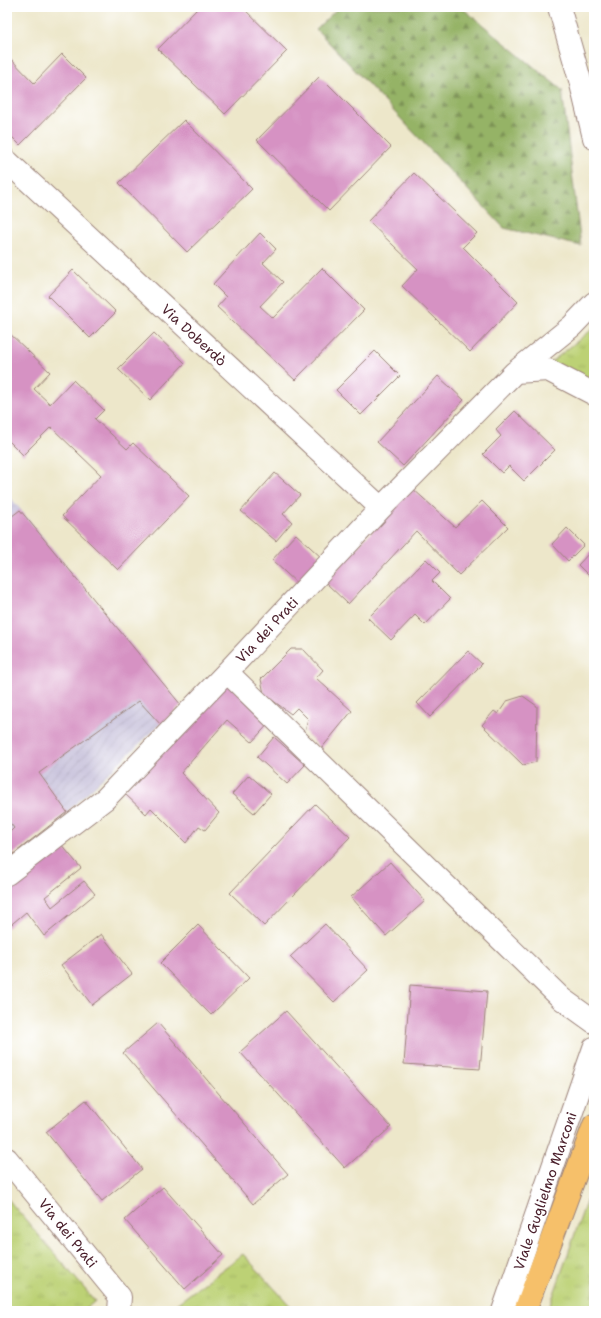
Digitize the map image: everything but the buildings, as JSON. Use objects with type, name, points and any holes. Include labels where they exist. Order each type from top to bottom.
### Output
[{"type":"highway","points":[[525,1311],[594,1124]]},
{"type":"street","points":[[559,7],[580,80],[594,138]]},
{"type":"street","name":"Via Doberdò","points":[[7,161],[381,508]]},
{"type":"street","name":"Via dei Prati","points":[[7,874],[105,799],[381,508],[515,372],[572,326],[594,303]]},
{"type":"street","points":[[515,372],[548,370],[594,394]]},
{"type":"street","points":[[227,672],[562,1000],[594,1022]]},
{"type":"street","name":"Viale Guglielmo Marconi","points":[[503,1311],[594,1048]]},
{"type":"street","name":"Via dei Prati","points":[[7,1159],[120,1297],[119,1311]]},
{"type":"shaded area","points":[[7,493],[181,705],[67,812],[7,859]]},
{"type":"green space","points":[[339,7],[461,7],[562,90],[581,246],[504,228],[316,29]]},
{"type":"green space","points":[[594,328],[594,383],[550,363]]},
{"type":"green space","points":[[594,1179],[594,1311],[548,1311]]},
{"type":"green space","points":[[7,1198],[95,1301],[83,1311],[7,1311]]},
{"type":"green space","points":[[243,1254],[295,1311],[167,1311]]}]
